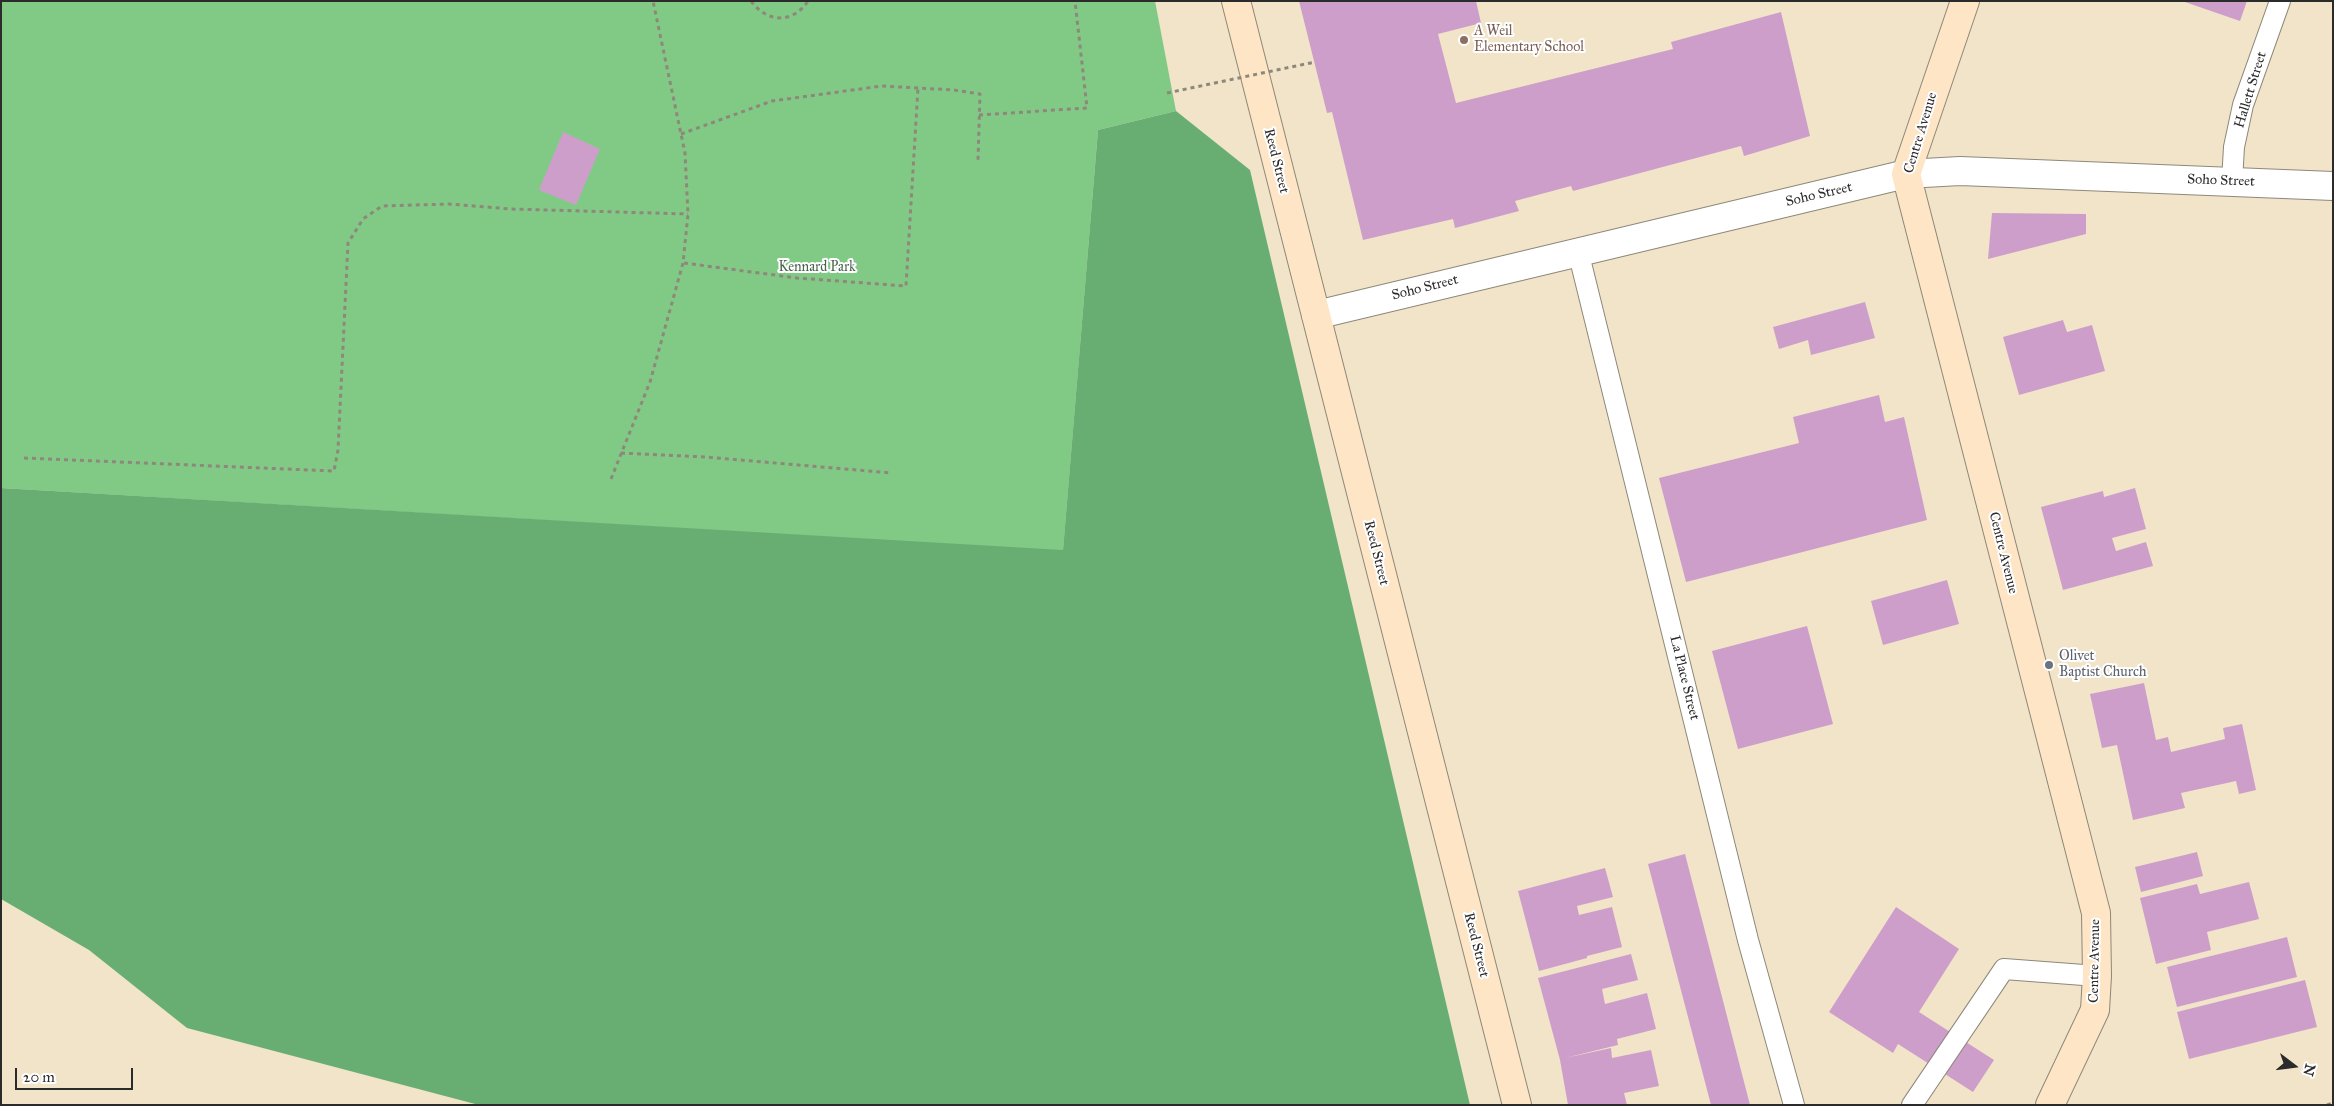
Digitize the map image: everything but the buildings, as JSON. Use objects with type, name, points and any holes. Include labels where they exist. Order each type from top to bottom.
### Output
[{"type":"main road","name":"Reed Street","points":[[1236,1],[1517,1105]]},
{"type":"main road","name":"Centre Avenue","points":[[1964,1],[1906,174],[2096,913],[2097,976],[2095,1010],[2050,1105]]},
{"type":"street","name":"Soho Street","points":[[1316,315],[1906,174],[1960,171],[2333,186]]},
{"type":"lane","name":"Hallett Street","points":[[2232,181],[2234,147],[2243,105],[2280,1]]},
{"type":"lane","name":"La Place Street","points":[[1578,251],[1748,940],[1794,1105]]},
{"type":"lane","points":[[1912,1105],[2004,969],[2097,976]]},
{"type":"path","points":[[611,479],[650,382],[683,263],[688,214],[685,153],[653,1]]},
{"type":"path","points":[[751,1],[758,11],[770,17],[782,19],[794,16],[804,8],[808,1]]},
{"type":"path","points":[[979,115],[1087,108],[1075,1]]},
{"type":"path","points":[[1167,93],[1315,62]]},
{"type":"path","points":[[681,134],[772,101],[882,86],[918,88],[980,94],[978,160]]},
{"type":"path","points":[[683,263],[797,278],[906,286],[918,88]]},
{"type":"path","points":[[24,458],[334,471],[338,450],[348,243],[363,219],[382,206],[441,204],[512,209],[688,214]]},
{"type":"path","points":[[621,453],[704,457],[892,473]]},
{"type":"path","points":[[2327,1105],[2333,1103]]},
{"type":"green space","name":"Kennard Park","points":[[1,1],[1155,1],[1176,111],[1098,130],[1063,551],[1,488]]},
{"type":"green space","points":[[1176,111],[1250,170],[1470,1105],[479,1105],[187,1028],[89,950],[1,899],[1,488],[1063,550],[1098,130]]},
{"type":"place","name":"A Weil Elementary School","points":[[1464,40]]},
{"type":"place","name":"Olivet Baptist Church","points":[[2049,665]]}]
